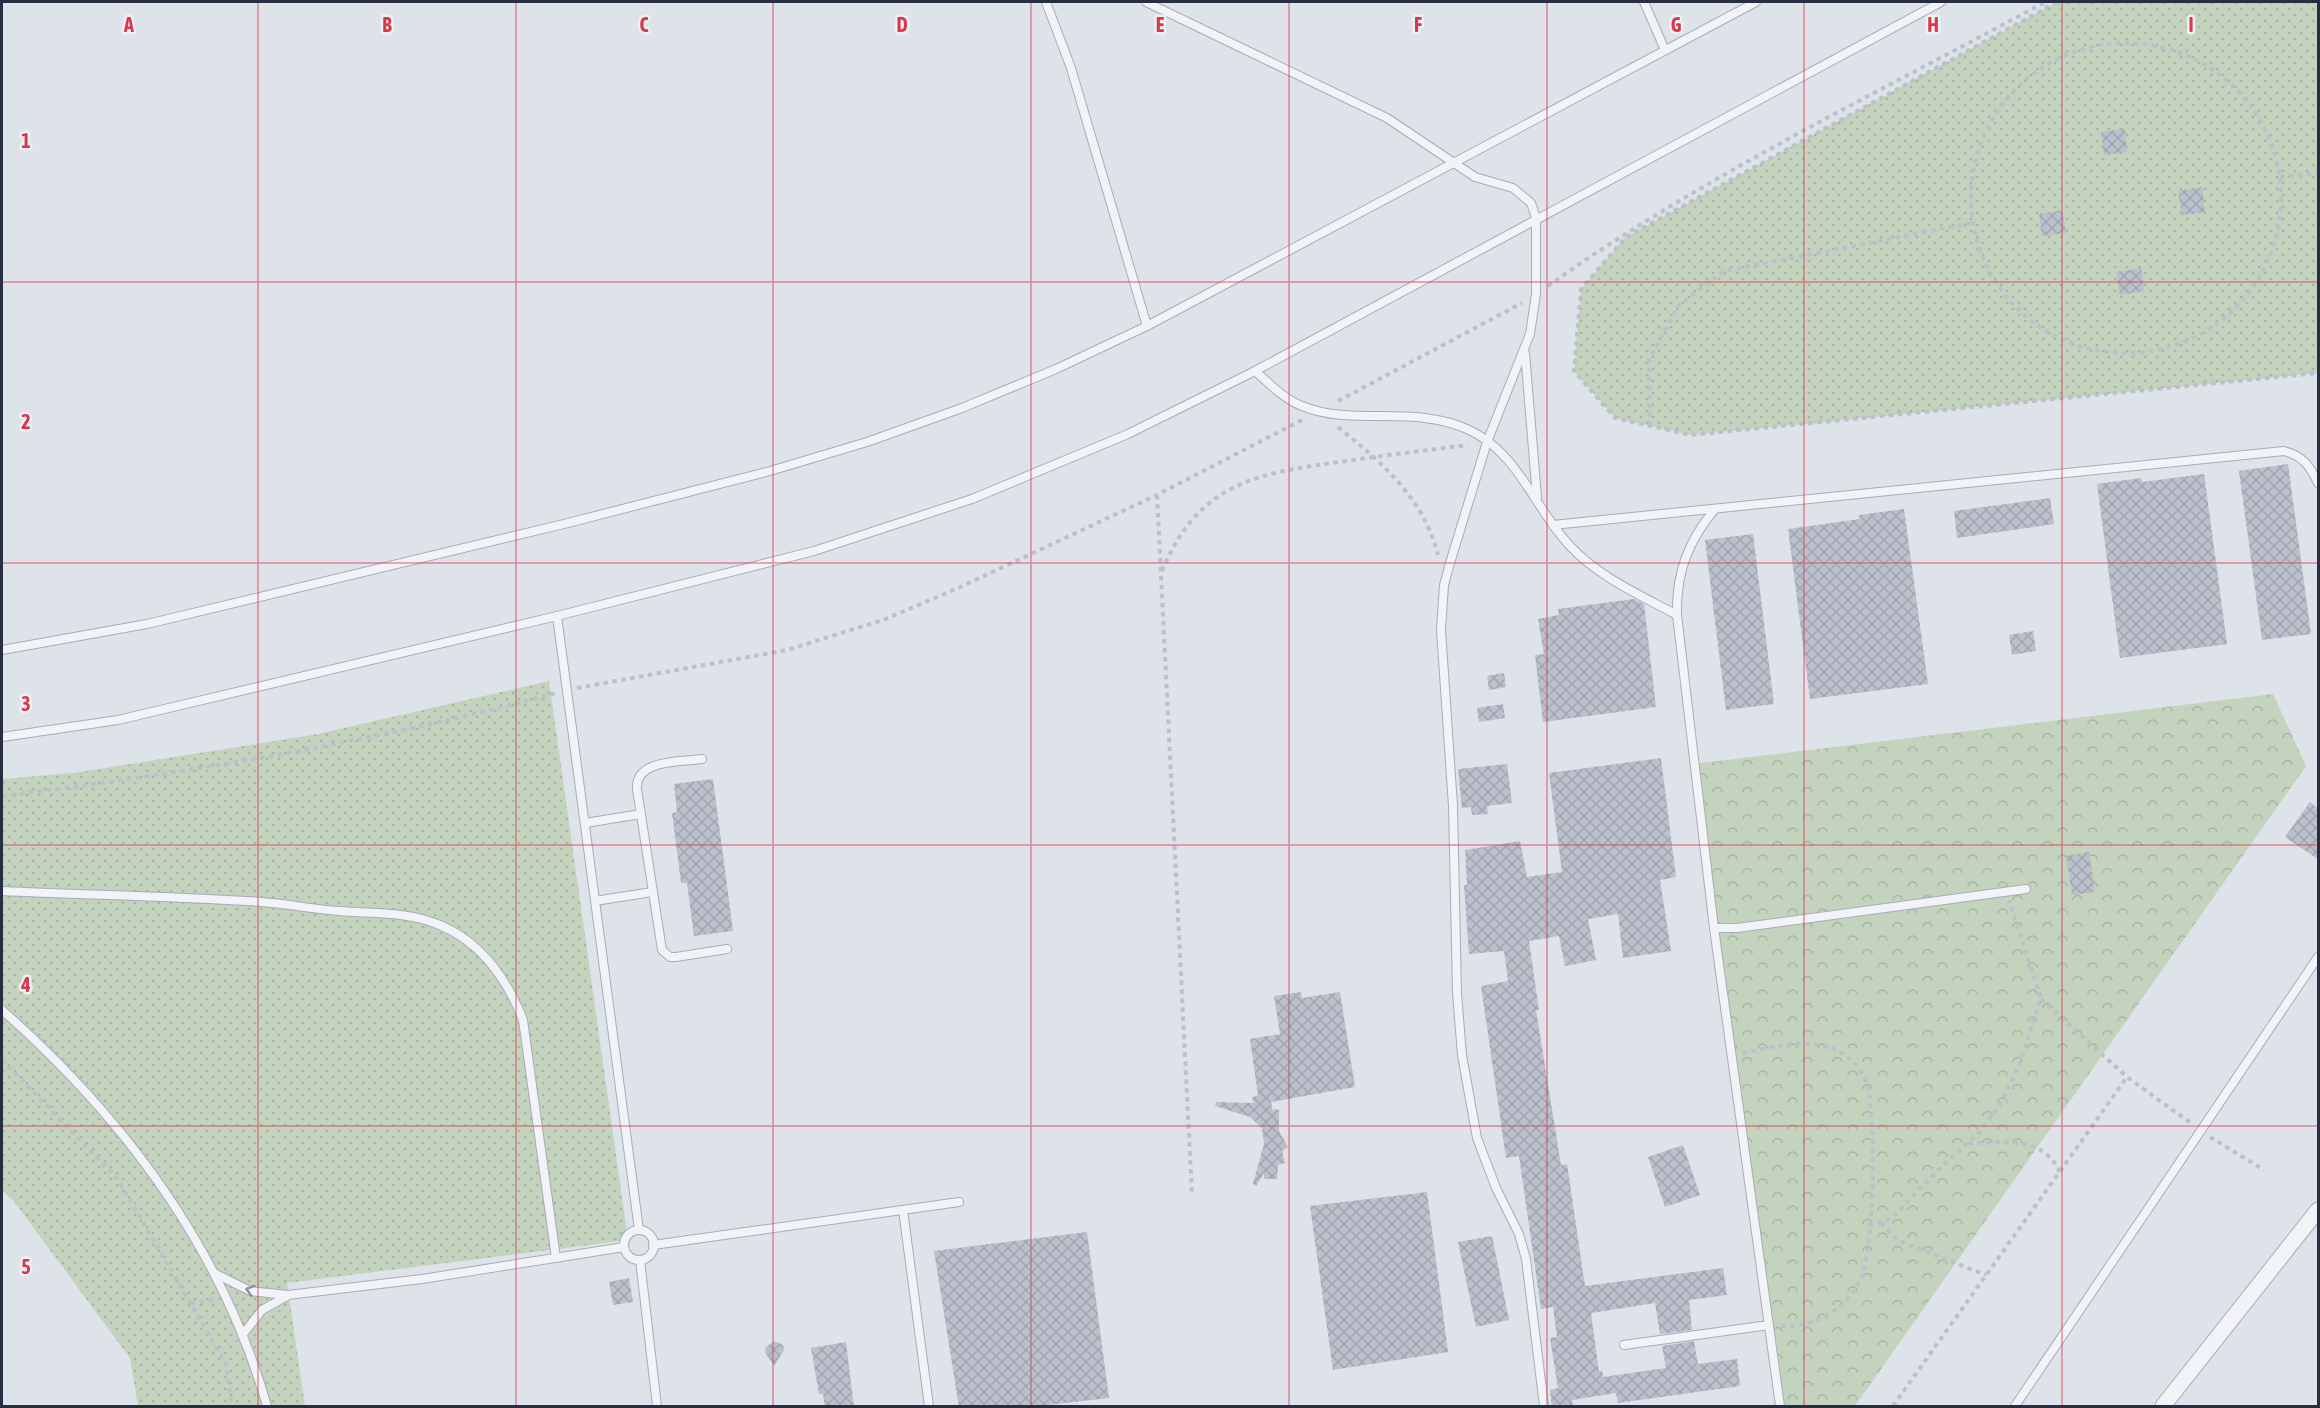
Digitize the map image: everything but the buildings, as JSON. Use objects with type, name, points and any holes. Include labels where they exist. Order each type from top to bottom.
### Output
[{"type":"street","points":[[2163,1407],[2319,1210]]},
{"type":"lane","points":[[1046,2],[1071,68],[1147,326]]},
{"type":"lane","points":[[1146,2],[1387,118],[1475,177],[1514,188],[1531,203],[1536,218],[1536,294],[1525,351],[1487,442],[1450,563],[1441,608],[1453,806],[1459,1024],[1477,1138],[1489,1172],[1519,1234],[1526,1259],[1544,1407]]},
{"type":"lane","points":[[1644,2],[1665,50]]},
{"type":"lane","points":[[2,650],[147,624],[564,524],[771,471],[867,442],[962,408],[1056,369],[1147,326],[1756,2]]},
{"type":"lane","points":[[2,737],[118,720],[557,616],[814,551],[920,518],[1076,457],[1255,371],[1941,2]]},
{"type":"lane","points":[[1525,351],[1537,498]]},
{"type":"lane","points":[[1255,371],[1289,400],[1318,411],[1426,417],[1470,430],[1506,458],[1537,498],[1553,525],[1588,563],[1608,578],[1677,615]]},
{"type":"lane","points":[[1553,525],[2284,452],[2296,455],[2306,462],[2319,483]]},
{"type":"lane","points":[[1715,509],[1694,537],[1681,569],[1677,615],[1714,928],[1780,1407]]},
{"type":"lane","points":[[557,616],[639,1230]]},
{"type":"lane","points":[[702,759],[653,766],[642,771],[636,783],[660,944],[665,954],[676,957],[728,949]]},
{"type":"lane","points":[[585,823],[641,814]]},
{"type":"lane","points":[[1714,928],[1737,928],[2026,889]]},
{"type":"lane","points":[[2,891],[260,902],[394,914],[418,917],[464,938],[484,954],[501,974],[514,996],[523,1020],[556,1258]]},
{"type":"lane","points":[[595,901],[652,892]]},
{"type":"lane","points":[[2015,1407],[2319,957]]},
{"type":"lane","points":[[2,1010],[44,1047],[105,1112],[153,1173],[190,1228],[228,1296],[267,1407]]},
{"type":"lane","points":[[653,1245],[959,1202]]},
{"type":"lane","points":[[903,1210],[929,1407]]},
{"type":"lane","points":[[639,1230],[652,1238],[653,1245],[652,1252],[640,1260]]},
{"type":"lane","points":[[639,1230],[628,1235],[624,1247],[627,1254],[640,1260]]},
{"type":"lane","points":[[216,1274],[250,1291],[288,1295],[624,1247]]},
{"type":"lane","points":[[640,1260],[657,1407]]},
{"type":"lane","points":[[243,1334],[262,1310],[288,1295]]},
{"type":"lane","points":[[1624,1345],[1769,1325]]},
{"type":"path","points":[[2057,2],[1626,237],[1581,289],[1574,371],[1615,418],[1691,435],[2319,373]]},
{"type":"path","points":[[2105,43],[2154,44],[2191,57],[2200,61],[2238,90],[2266,130],[2280,177],[2279,225],[2263,271],[2235,309],[2197,337],[2152,352],[2103,353],[2056,338],[2016,309],[1987,270],[1972,223],[1972,173],[1987,126],[2017,86],[2058,57],[2105,43]]},
{"type":"path","points":[[2280,177],[2319,173]]},
{"type":"path","points":[[1650,426],[1649,360],[1678,306],[1724,272],[1972,223]]},
{"type":"path","points":[[1318,411],[1375,457],[1413,498],[1430,531],[1439,558]]},
{"type":"path","points":[[1161,574],[1180,534],[1210,502],[1228,490],[1268,473],[1487,442]]},
{"type":"path","points":[[1157,495],[1192,1195]]},
{"type":"path","points":[[2005,891],[2041,998],[2127,1077],[2200,1130],[2264,1170]]},
{"type":"path","points":[[1869,1226],[1881,1223],[1901,1210],[1928,1179],[1984,1127],[2001,1103],[2029,1042],[2041,998]]},
{"type":"path","points":[[1733,1055],[1812,1043],[1830,1047],[1846,1055],[1859,1069],[1867,1085],[1870,1103],[1873,1156],[1869,1226],[1860,1280],[1840,1307],[1812,1323],[1789,1326],[1769,1325]]},
{"type":"path","points":[[2,1060],[117,1178],[226,1364],[232,1407]]},
{"type":"path","points":[[1893,1407],[2127,1077]]},
{"type":"path","points":[[1968,1143],[2017,1143],[2039,1148],[2055,1162],[2060,1172]]},
{"type":"path","points":[[1881,1223],[1899,1241],[1986,1275]]},
{"type":"path","points":[[190,1304],[228,1296]]},
{"type":"green space","points":[[2057,2],[2318,2],[2318,373],[1691,435],[1615,418],[1574,371],[1581,289],[1626,237]]},
{"type":"green space","points":[[549,681],[628,1240],[287,1283],[305,1406],[138,1406],[130,1358],[13,1200],[2,1190],[2,779],[74,773],[318,734]]},
{"type":"green space","points":[[2273,694],[2306,766],[1855,1406],[1783,1406],[1694,764]]}]
